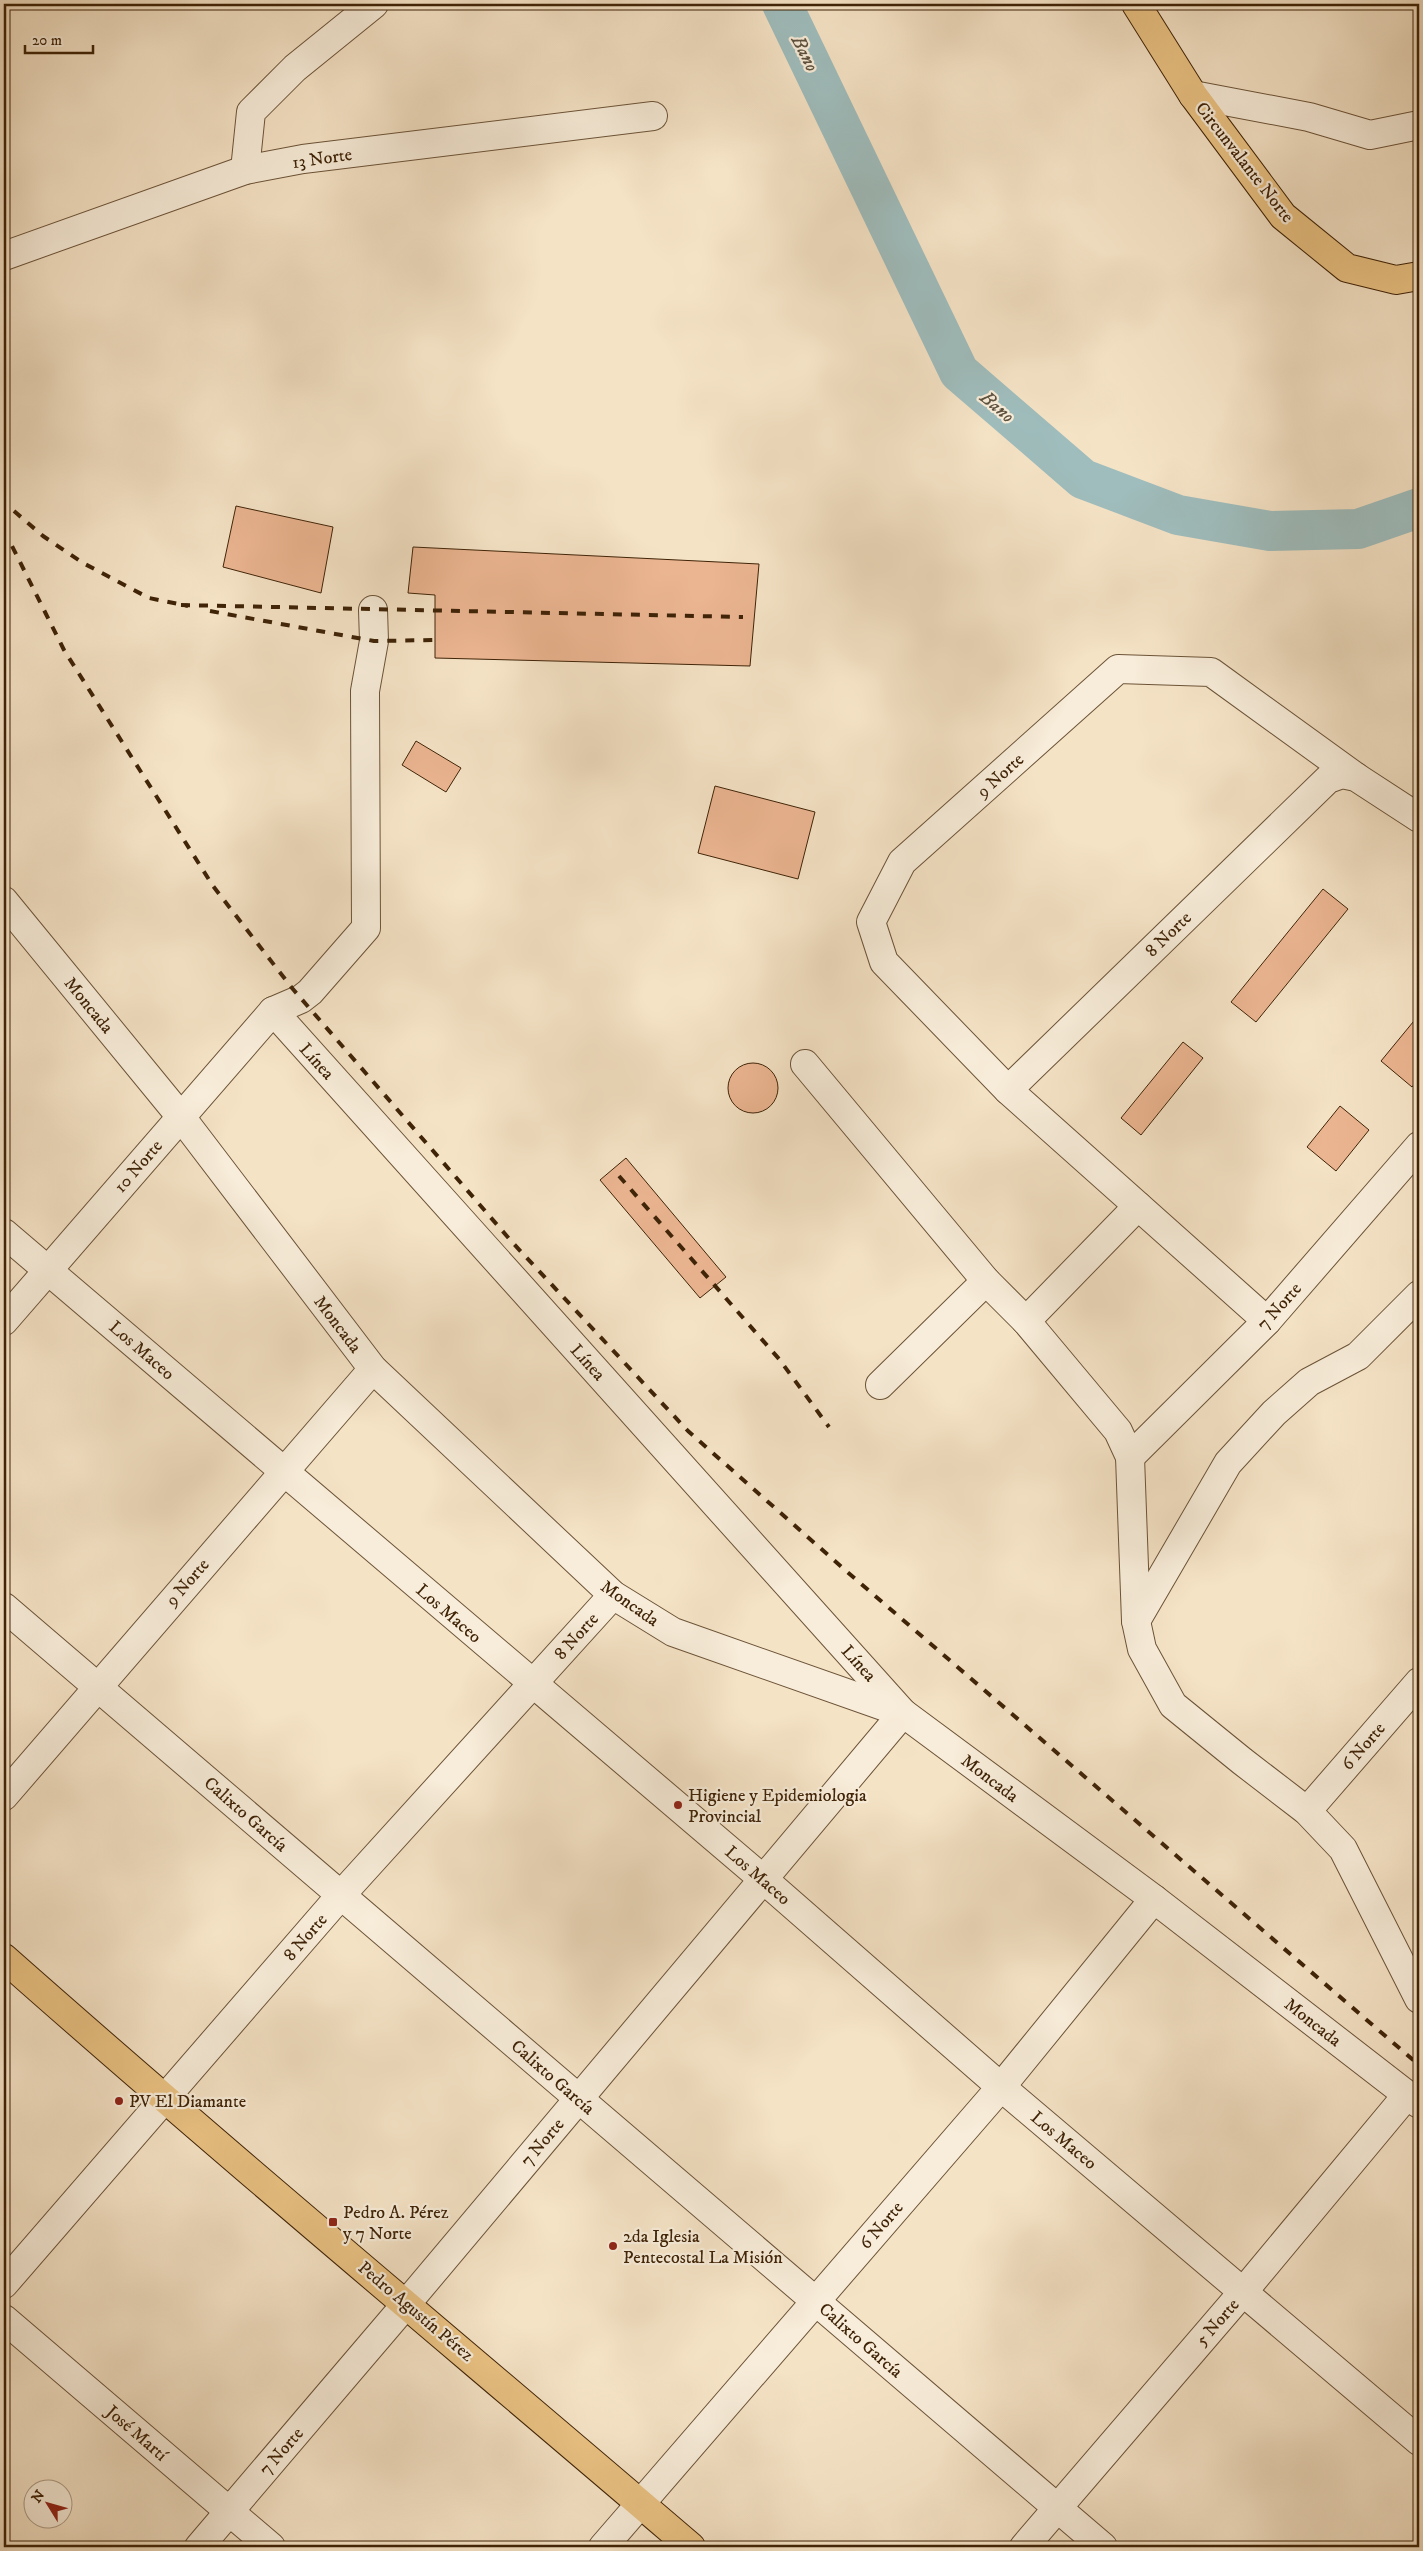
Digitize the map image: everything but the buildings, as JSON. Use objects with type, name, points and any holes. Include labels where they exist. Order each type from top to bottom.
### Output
[{"type":"main road","name":"Circunvalante Norte","points":[[1136,4],[1192,95],[1283,216],[1347,268],[1396,280],[1419,276]]},
{"type":"main road","name":"Pedro Agustín Pérez","points":[[4,1958],[163,2098],[408,2303],[691,2547]]},
{"type":"street","points":[[245,170],[251,112],[295,68],[374,4]]},
{"type":"street","points":[[1192,95],[1309,117],[1370,135],[1419,125]]},
{"type":"street","name":"13 Norte","points":[[4,256],[245,170],[303,160],[653,116]]},
{"type":"street","points":[[273,1011],[301,999],[310,992],[366,928],[365,692],[374,641],[373,610]]},
{"type":"street","name":"9 Norte","points":[[1008,1090],[884,962],[871,922],[902,862],[1118,669],[1212,672],[1356,777],[1419,818]]},
{"type":"street","name":"8 Norte","points":[[1008,1090],[1328,779],[1342,774],[1356,777]]},
{"type":"street","name":"Moncada","points":[[4,901],[181,1117],[373,1369],[613,1595],[673,1632],[903,1713],[1154,1899],[1413,2100]]},
{"type":"street","name":"10 Norte","points":[[4,1321],[273,1011]]},
{"type":"street","name":"Línea","points":[[273,1011],[903,1713]]},
{"type":"street","points":[[805,1064],[986,1282],[1026,1321],[1118,1431],[1130,1457],[1136,1621],[1142,1649],[1173,1705],[1242,1761],[1307,1810],[1342,1848],[1419,1999]]},
{"type":"street","points":[[1008,1090],[1267,1321]]},
{"type":"street","name":"7 Norte","points":[[1130,1457],[1267,1321],[1419,1146]]},
{"type":"street","points":[[1026,1321],[1138,1206]]},
{"type":"street","name":"Los Maceo","points":[[4,1233],[533,1685],[764,1879],[1001,2087],[1419,2442]]},
{"type":"street","points":[[880,1385],[986,1282]]},
{"type":"street","points":[[1136,1621],[1228,1463],[1274,1413],[1302,1388],[1358,1356],[1419,1295]]},
{"type":"street","name":"9 Norte","points":[[4,1796],[373,1369]]},
{"type":"street","name":"8 Norte","points":[[4,2284],[163,2098],[341,1895],[613,1595]]},
{"type":"street","name":"Calixto García","points":[[4,1607],[1103,2547]]},
{"type":"street","name":"6 Norte","points":[[1307,1810],[1419,1682]]},
{"type":"street","name":"7 Norte","points":[[199,2547],[408,2303],[903,1713]]},
{"type":"street","name":"6 Norte","points":[[603,2547],[1001,2087],[1154,1899]]},
{"type":"street","name":"5 Norte","points":[[1024,2547],[1413,2100]]},
{"type":"street","name":"José Martí","points":[[4,2319],[271,2547]]},
{"type":"waterway","name":"Bano","points":[[782,4],[959,372],[1083,479],[1178,515],[1270,531],[1358,529],[1419,508]]},
{"type":"railway","points":[[14,511],[43,536],[83,563],[149,598],[188,606]]},
{"type":"railway","points":[[4,530],[64,650],[213,886],[292,988],[512,1242],[688,1431],[845,1570],[1419,2065]]},
{"type":"railway","points":[[181,605],[743,617]]},
{"type":"railway","points":[[210,611],[374,641],[435,640]]},
{"type":"railway","points":[[619,1176],[779,1359],[829,1427]]},
{"type":"place","name":"Higiene y Epidemiologia Provincial","points":[[678,1805]]},
{"type":"place","name":"PV El Diamante","points":[[119,2101]]},
{"type":"place","name":"Pedro A. Pérez y 7 Norte","points":[[333,2222]]},
{"type":"place","name":"2da Iglesia Pentecostal La Misión","points":[[613,2246]]}]
